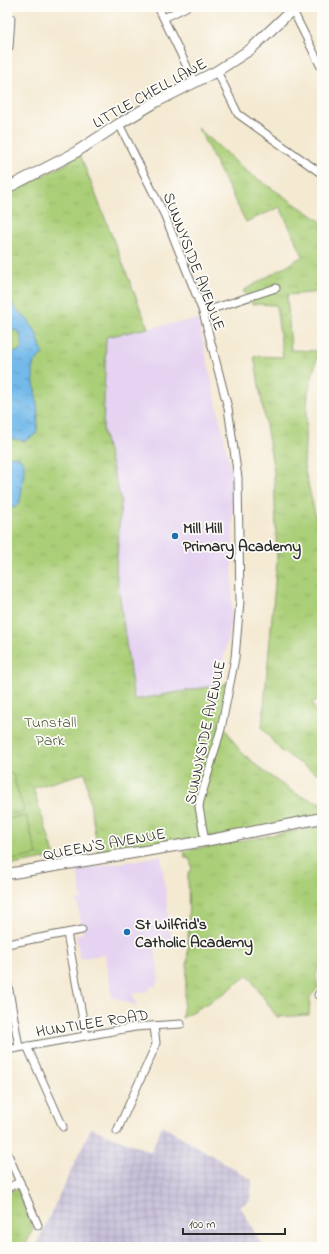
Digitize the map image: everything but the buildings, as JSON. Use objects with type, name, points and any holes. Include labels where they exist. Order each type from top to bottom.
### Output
[{"type":"street","points":[[158,7],[194,82]]},
{"type":"street","points":[[164,18],[186,7]]},
{"type":"street","points":[[293,8],[322,69]]},
{"type":"street","name":"LITTLE CHELL LANE","points":[[7,188],[73,154],[119,124],[194,82],[217,71],[251,49],[293,8]]},
{"type":"street","points":[[7,47],[9,47],[11,18]]},
{"type":"street","points":[[217,71],[238,114],[322,174]]},
{"type":"street","name":"SUNNYSIDE AVENUE","points":[[119,124],[165,216],[203,312],[228,408],[238,478],[240,601],[235,658],[221,729],[199,807],[205,841]]},
{"type":"street","points":[[203,312],[276,288]]},
{"type":"street","name":"QUEEN'S AVENUE","points":[[7,874],[205,841],[322,818]]},
{"type":"street","points":[[7,944],[82,930]]},
{"type":"street","points":[[67,932],[86,1036]]},
{"type":"street","points":[[7,979],[19,1047]]},
{"type":"street","name":"HUNTILEE ROAD","points":[[7,1050],[135,1027],[181,1024]]},
{"type":"street","points":[[117,1131],[155,1047],[154,1026]]},
{"type":"street","points":[[27,1046],[63,1127]]},
{"type":"street","points":[[121,1122],[129,1125]]},
{"type":"street","points":[[7,1152],[38,1225]]},
{"type":"street","points":[[7,1188],[20,1182]]},
{"type":"shaded area","name":"Mill Hill Primary Academy","points":[[198,319],[233,479],[232,618],[218,685],[134,701],[116,570],[121,501],[103,432],[106,336]]},
{"type":"shaded area","name":"St Wilfrid's Catholic Academy","points":[[161,856],[172,945],[155,947],[159,980],[154,987],[151,986],[148,991],[132,994],[137,1006],[112,997],[105,954],[80,959],[76,935],[83,933],[77,901],[82,900],[77,870]]},
{"type":"shaded area","points":[[162,1125],[252,1180],[250,1201],[240,1206],[263,1247],[35,1247],[91,1128],[151,1152]]},
{"type":"green space","points":[[198,128],[246,171],[322,222],[322,291],[287,295],[291,350],[319,351],[308,392],[304,466],[322,545],[322,699],[312,702],[322,730],[322,774],[314,772],[281,751],[262,728],[277,561],[274,472],[254,356],[283,357],[276,305],[252,304],[243,291],[303,256],[280,207],[246,222]]},
{"type":"green space","name":"Tunstall Park","points":[[77,151],[81,157],[148,328],[106,337],[103,432],[121,501],[116,570],[134,700],[230,683],[221,729],[226,730],[240,751],[284,786],[300,796],[322,803],[322,818],[99,857],[85,773],[33,788],[55,857],[7,866],[7,193],[70,162],[69,156]]},
{"type":"green space","points":[[12,773],[24,811],[7,814],[7,774]]},
{"type":"green space","points":[[26,816],[37,855],[7,861],[7,819]]},
{"type":"green space","points":[[322,826],[322,935],[319,941],[322,942],[322,968],[318,968],[316,976],[318,988],[310,997],[309,1015],[277,1017],[248,975],[223,994],[182,1018],[188,946],[188,874],[192,869],[190,859],[185,858],[184,851]]},
{"type":"green space","points":[[17,1189],[33,1228],[25,1247],[11,1247],[7,1245],[7,1193]]},
{"type":"water","points":[[7,282],[9,283],[11,301],[15,308],[28,320],[36,332],[43,353],[33,364],[38,425],[36,434],[25,441],[7,438],[7,350],[13,353],[21,350],[22,342],[18,331],[7,331]]},
{"type":"water","points":[[12,456],[19,457],[24,463],[24,472],[20,503],[16,506],[7,507],[7,459]]},
{"type":"place","name":"Mill Hill Primary Academy","points":[[175,536]]},
{"type":"place","name":"St Wilfrid's Catholic Academy","points":[[127,932]]}]
